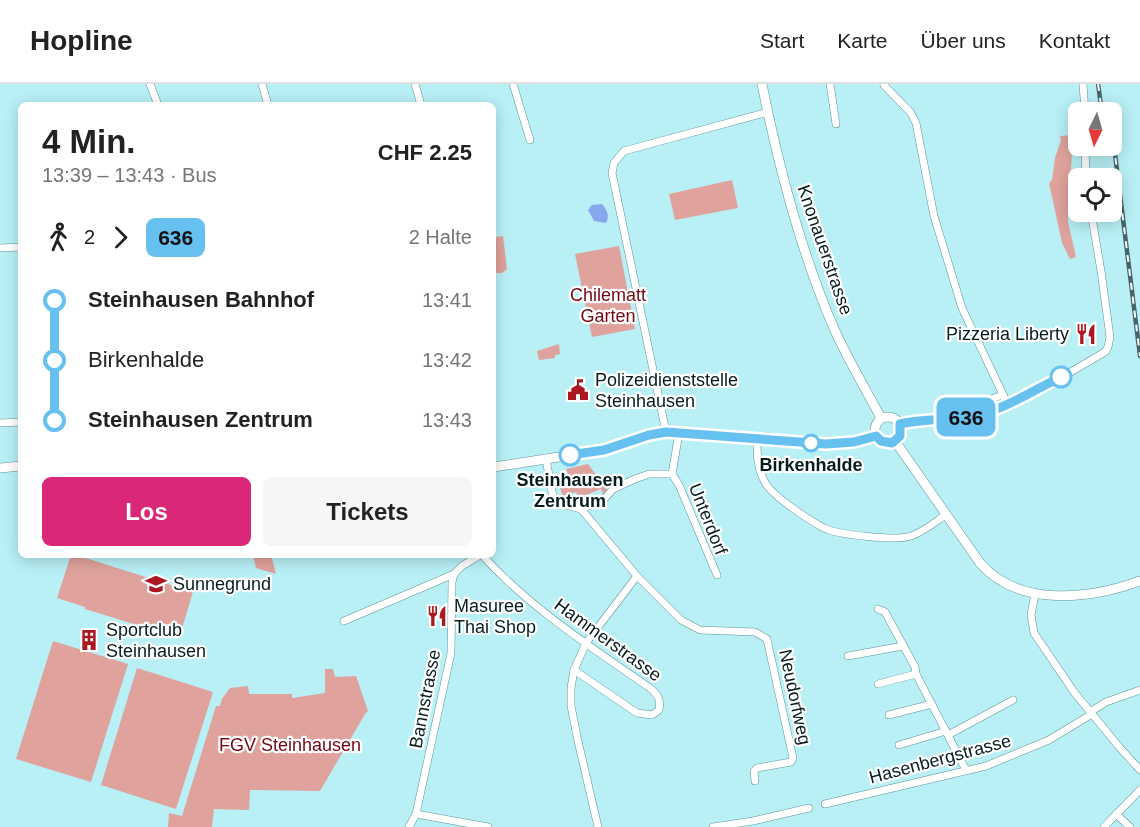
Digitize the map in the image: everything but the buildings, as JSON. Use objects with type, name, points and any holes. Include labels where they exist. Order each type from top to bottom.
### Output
[{"type":"street","points":[[150,84],[157,102]]},
{"type":"street","points":[[262,84],[267,102]]},
{"type":"street","points":[[415,84],[420,102]]},
{"type":"street","points":[[513,84],[530,140]]},
{"type":"street","name":"Knonauerstrasse","points":[[762,84],[787,191],[819,290],[853,369],[881,418]]},
{"type":"street","points":[[830,84],[836,124]]},
{"type":"street","points":[[1083,84],[1084,102]]},
{"type":"street","points":[[884,85],[911,113],[916,123],[934,216],[962,308],[1007,403]]},
{"type":"street","points":[[666,432],[612,173],[614,163],[624,151],[768,112]]},
{"type":"street","points":[[900,424],[975,416],[1007,403],[1095,359],[1108,347],[1110,337],[1093,222]]},
{"type":"street","points":[[0,248],[18,247]]},
{"type":"street","points":[[951,418],[952,408],[1003,395]]},
{"type":"street","points":[[881,418],[894,418],[900,424],[900,436],[895,441],[884,443],[876,436],[875,426],[881,418]]},
{"type":"street","points":[[0,423],[18,422]]},
{"type":"street","points":[[496,467],[604,450],[649,435],[666,432],[834,444],[876,436]]},
{"type":"street","points":[[580,509],[605,498],[613,489],[630,480],[649,474],[672,474],[679,433]]},
{"type":"street","points":[[758,439],[756,457],[766,484],[776,496],[825,529],[842,533],[899,538],[913,536],[947,514]]},
{"type":"street","points":[[895,441],[985,569],[1005,583],[1035,594],[1080,595],[1123,587],[1140,581]]},
{"type":"street","points":[[546,459],[555,499],[562,504],[580,509],[636,576],[586,644],[574,670],[571,688],[571,706],[598,827]]},
{"type":"street","points":[[0,468],[18,466]]},
{"type":"street","name":"Unterdorf","points":[[672,474],[679,485],[717,575]]},
{"type":"street","points":[[344,621],[454,574],[476,558]]},
{"type":"street","name":"Hammerstrasse","points":[[484,558],[514,588],[586,644],[650,688],[658,695],[661,702],[659,710],[652,715],[637,713],[574,670]]},
{"type":"street","name":"Bannstrasse","points":[[410,827],[416,814],[451,653],[454,574]]},
{"type":"street","name":"Neudorfweg","points":[[636,576],[681,620],[693,627],[700,630],[755,632],[767,639],[793,758],[791,762],[757,768],[754,771],[755,781]]},
{"type":"street","points":[[1035,594],[1030,615],[1034,633],[1091,713],[1140,770]]},
{"type":"street","points":[[878,609],[885,612],[966,770]]},
{"type":"street","points":[[848,656],[903,646]]},
{"type":"street","points":[[878,684],[916,674]]},
{"type":"street","name":"Hasenbergstrasse","points":[[825,804],[986,765],[1029,749],[1106,702],[1140,690]]},
{"type":"street","points":[[899,745],[947,733],[1013,700]]},
{"type":"street","points":[[890,714],[932,704]]},
{"type":"street","points":[[1104,827],[1140,790]]},
{"type":"street","points":[[713,827],[753,821],[809,808]]},
{"type":"street","points":[[416,814],[488,827]]},
{"type":"street","points":[[1116,814],[1130,827]]},
{"type":"green space","points":[[1068,135],[1068,156],[1072,156],[1071,168],[1068,168],[1068,222],[1076,257],[1070,259],[1062,243],[1049,183],[1052,180],[1060,136]]},
{"type":"green space","points":[[732,180],[738,208],[675,220],[669,194]]},
{"type":"green space","points":[[503,236],[507,269],[502,273],[496,273],[496,237]]},
{"type":"green space","name":"Chilematt Garten","points":[[619,246],[635,329],[592,337],[575,254]]},
{"type":"green space","points":[[559,344],[560,354],[555,355],[555,358],[539,360],[537,351]]},
{"type":"green space","points":[[588,464],[607,491],[604,496],[601,489],[586,495],[587,501],[581,502],[576,492],[567,495],[569,500],[563,498],[559,484],[570,480],[566,469]]},
{"type":"green space","points":[[70,558],[85,558],[193,592],[179,638],[57,598]]},
{"type":"green space","points":[[254,558],[272,558],[276,574],[256,568]]},
{"type":"green space","points":[[53,641],[128,664],[91,782],[16,759]]},
{"type":"green space","points":[[137,668],[213,692],[176,809],[101,785]]},
{"type":"green space","name":"FGV Steinhausen","points":[[325,669],[333,669],[335,677],[356,676],[368,711],[320,791],[250,790],[249,810],[214,809],[212,827],[168,827],[169,813],[182,816],[216,706],[220,706],[230,688],[248,686],[249,694],[292,694],[292,698],[325,693]]},
{"type":"water","points":[[602,204],[607,213],[606,223],[594,221],[588,210],[592,205]]},
{"type":"railway","points":[[1098,84],[1101,102]]},
{"type":"railway","points":[[1115,156],[1140,356]]},
{"type":"bus line","name":"636","points":[[570,455],[604,450],[649,435],[666,432],[826,444],[854,442],[876,436],[884,443],[892,443],[900,436],[900,424],[975,416],[993,410],[1061,377]]},
{"type":"place","name":"Pizzeria Liberty","points":[[1086,334]]},
{"type":"place","name":"Polizeidienststelle Steinhausen","points":[[578,390]]},
{"type":"place","name":"Birkenhalde","points":[[811,443]]},
{"type":"place","name":"Steinhausen Zentrum","points":[[570,455]]},
{"type":"place","name":"Sunnegrund","points":[[156,584]]},
{"type":"place","name":"Masuree Thai Shop","points":[[437,616]]},
{"type":"place","name":"Sportclub Steinhausen","points":[[89,640]]}]
